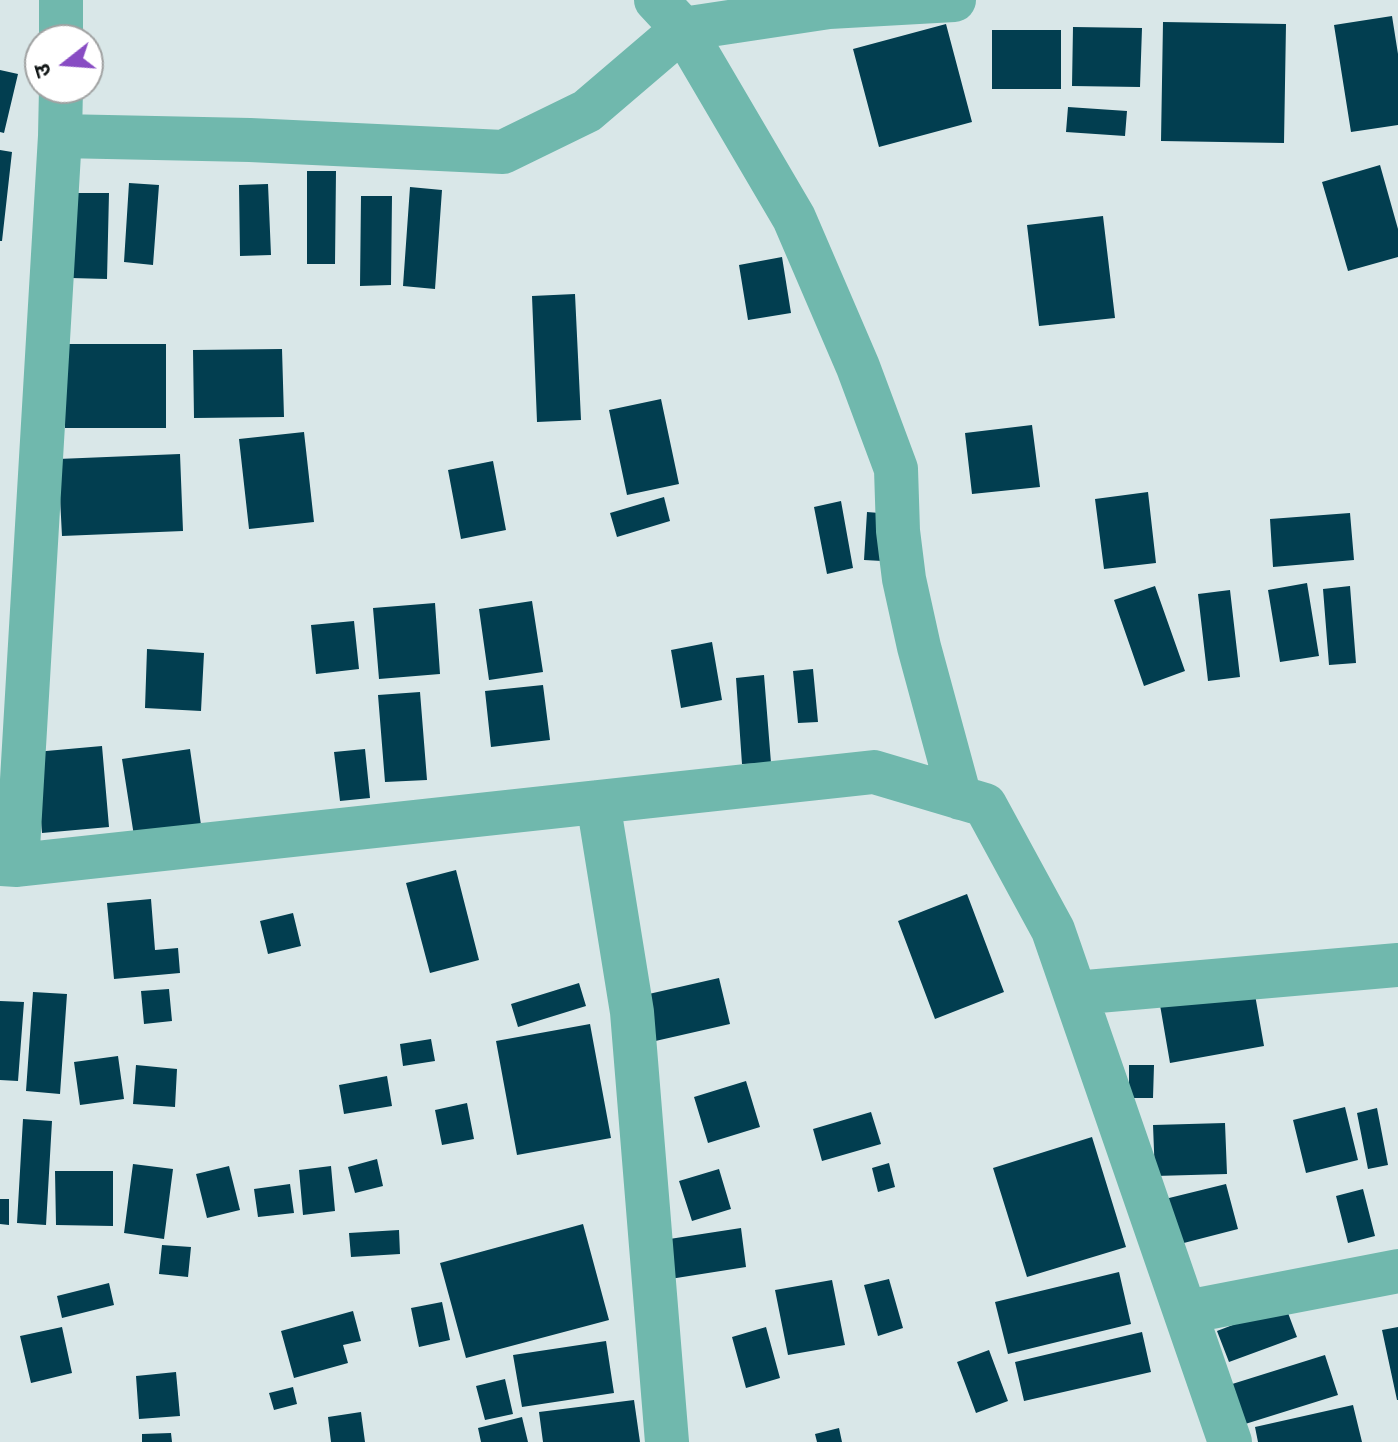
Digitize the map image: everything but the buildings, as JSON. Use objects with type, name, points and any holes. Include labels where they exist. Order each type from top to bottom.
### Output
[{"type":"street","points":[[61,0],[61,24]]},
{"type":"street","points":[[60,136],[250,140],[503,152],[587,111],[670,15],[954,0]]},
{"type":"street","points":[[670,15],[794,218],[858,367],[896,469],[898,531],[904,579],[960,798]]},
{"type":"street","points":[[61,104],[9,865],[874,772],[985,805],[1053,930],[1230,1442]]},
{"type":"street","points":[[598,802],[632,1012],[667,1442]]},
{"type":"street","points":[[1075,993],[1398,965]]},
{"type":"street","points":[[1186,1312],[1398,1271]]}]
